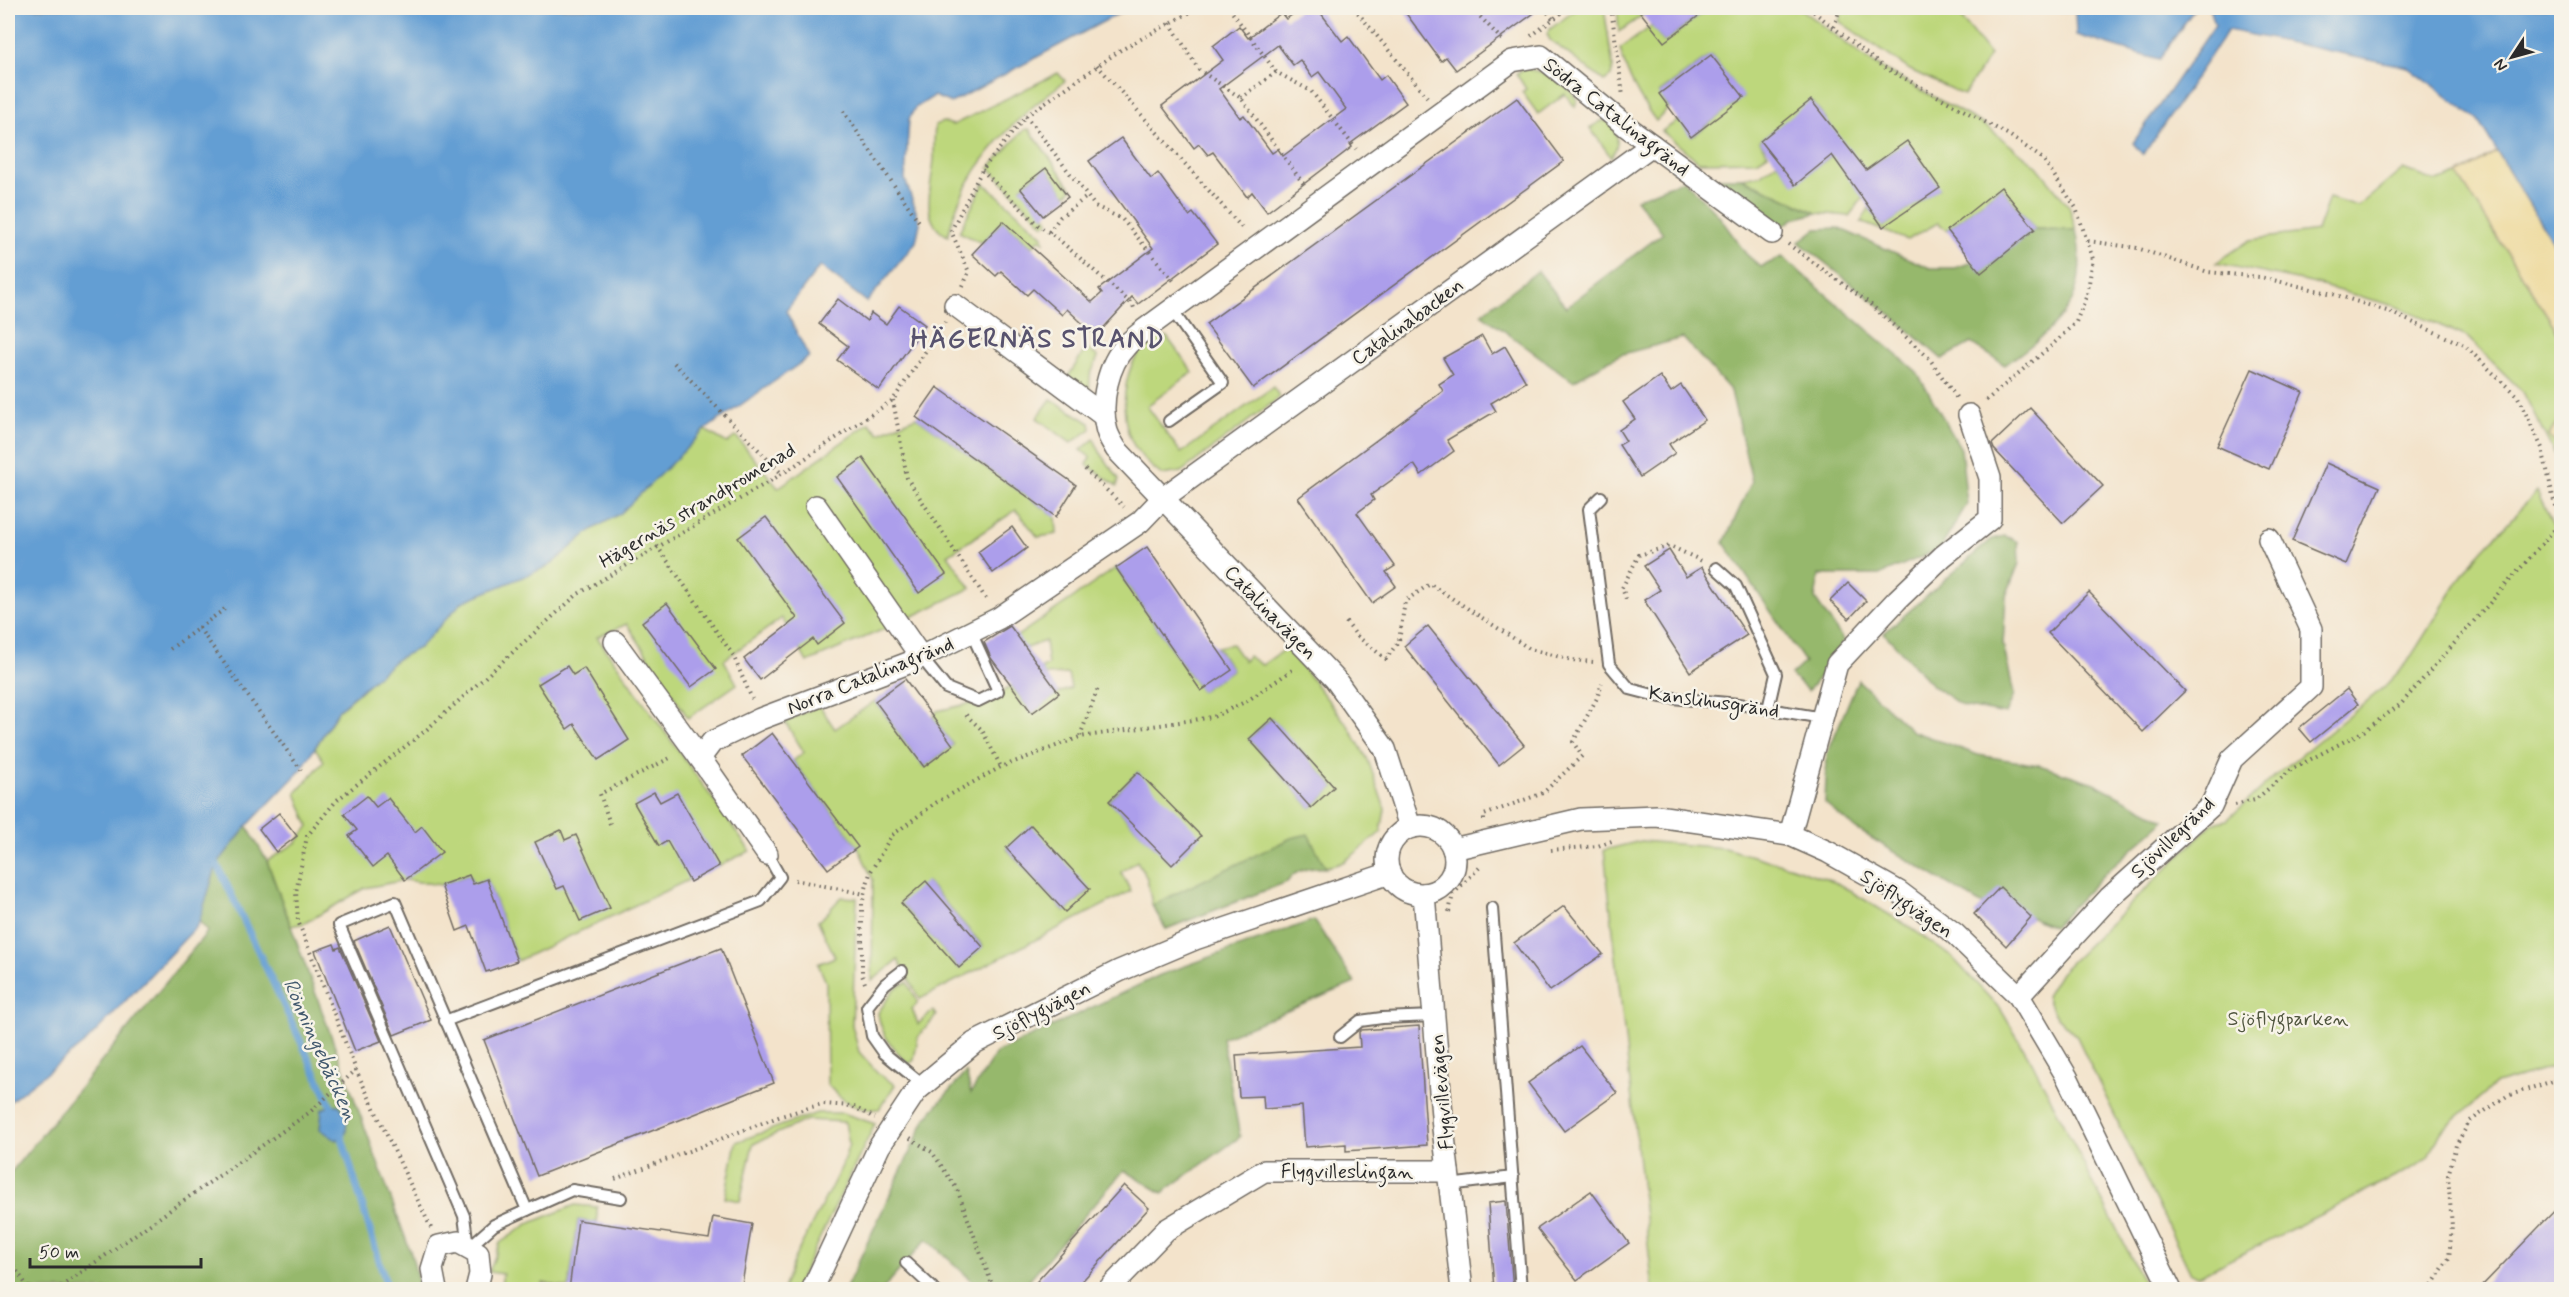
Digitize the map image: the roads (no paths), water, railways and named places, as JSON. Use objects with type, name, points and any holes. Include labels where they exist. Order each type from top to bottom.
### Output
[{"type":"street","name":"Södra Catalinagränd","points":[[1104,416],[1107,384],[1114,362],[1125,346],[1512,61],[1541,56],[1626,126],[1772,233]]},
{"type":"street","name":"Catalinabacken","points":[[1163,498],[1652,145]]},
{"type":"street","points":[[955,305],[1104,416]]},
{"type":"street","points":[[1790,835],[1837,664],[1935,563],[1990,519],[1990,478],[1969,415]]},
{"type":"street","name":"Catalinavägen","points":[[1104,416],[1106,430],[1116,449],[1335,679],[1385,749],[1410,827]]},
{"type":"street","name":"Norra Catalinagränd","points":[[700,758],[712,742],[760,719],[921,657],[999,618],[1140,522],[1163,498]]},
{"type":"street","points":[[816,506],[921,657]]},
{"type":"street","name":"Sjövillegränd","points":[[2019,996],[2109,898],[2211,806],[2232,759],[2311,687],[2311,629],[2269,539]]},
{"type":"street","points":[[615,642],[767,854]]},
{"type":"street","name":"Sjöflygvägen","points":[[1453,849],[1485,852],[1581,819],[1657,816],[1790,835],[1828,852],[1899,892],[1955,934],[2019,996],[2067,1077],[2171,1290]]},
{"type":"street","points":[[1421,826],[1441,832],[1453,849],[1454,869],[1450,878],[1434,891],[1424,894],[1403,889],[1389,873],[1386,863],[1392,841],[1410,827],[1421,826]]},
{"type":"street","name":"Sjöflygvägen","points":[[812,1290],[879,1147],[892,1127],[916,1091],[974,1043],[1119,971],[1195,939],[1389,873]]},
{"type":"street","name":"Flygvillevägen","points":[[1424,894],[1449,1178],[1462,1290]]},
{"type":"street","name":"Flygvilleslingan","points":[[1108,1290],[1166,1230],[1264,1171],[1449,1178]]},
{"type":"street","points":[[436,1290],[432,1269],[439,1246],[458,1242],[478,1253],[480,1274],[476,1290]]},
{"type":"lane","points":[[1169,421],[1223,383],[1180,304]]},
{"type":"lane","name":"Kanslihusgränd","points":[[1601,497],[1589,509],[1609,664],[1630,689],[1660,697],[1768,709],[1823,718]]},
{"type":"lane","points":[[1716,568],[1736,586],[1776,674],[1768,709]]},
{"type":"lane","points":[[921,657],[946,688],[978,701],[998,691],[971,632]]},
{"type":"lane","points":[[445,1021],[761,902],[780,877],[767,854]]},
{"type":"lane","points":[[468,1248],[464,1216],[339,925],[395,902],[527,1210]]},
{"type":"lane","points":[[1492,908],[1521,1290]]},
{"type":"lane","points":[[902,971],[885,984],[867,1007],[872,1036],[884,1053],[923,1085]]},
{"type":"lane","points":[[1340,1037],[1360,1021],[1434,1016]]},
{"type":"lane","points":[[1449,1178],[1512,1177]]},
{"type":"lane","points":[[468,1248],[494,1225],[572,1190],[621,1198]]},
{"type":"lane","points":[[906,1263],[935,1290]]},
{"type":"water","points":[[8,8],[1129,8],[951,103],[934,96],[915,108],[909,119],[905,179],[920,223],[916,242],[867,302],[820,266],[786,311],[809,357],[705,430],[621,513],[590,531],[549,566],[462,602],[419,648],[397,659],[339,709],[301,770],[247,826],[217,864],[198,925],[87,1041],[8,1103]]},
{"type":"water","points":[[2027,8],[2195,8],[2159,60],[2076,35],[2075,12]]},
{"type":"water","points":[[2210,8],[2561,8],[2561,256],[2478,120],[2408,67],[2228,30],[2143,155],[2133,143],[2215,25]]},
{"type":"water","points":[[339,1105],[347,1116],[346,1133],[336,1140],[320,1129],[322,1109]]},
{"type":"waterway","name":"Rönningebäcken","points":[[217,864],[334,1112]]},
{"type":"waterway","name":"Rönningebäcken","points":[[339,1128],[388,1290]]},
{"type":"district","name":"HÄGERNÄS STRAND","points":[[1038,338]]},
{"type":"park label","name":"Sjöflygparken","points":[[2288,1018]]}]
